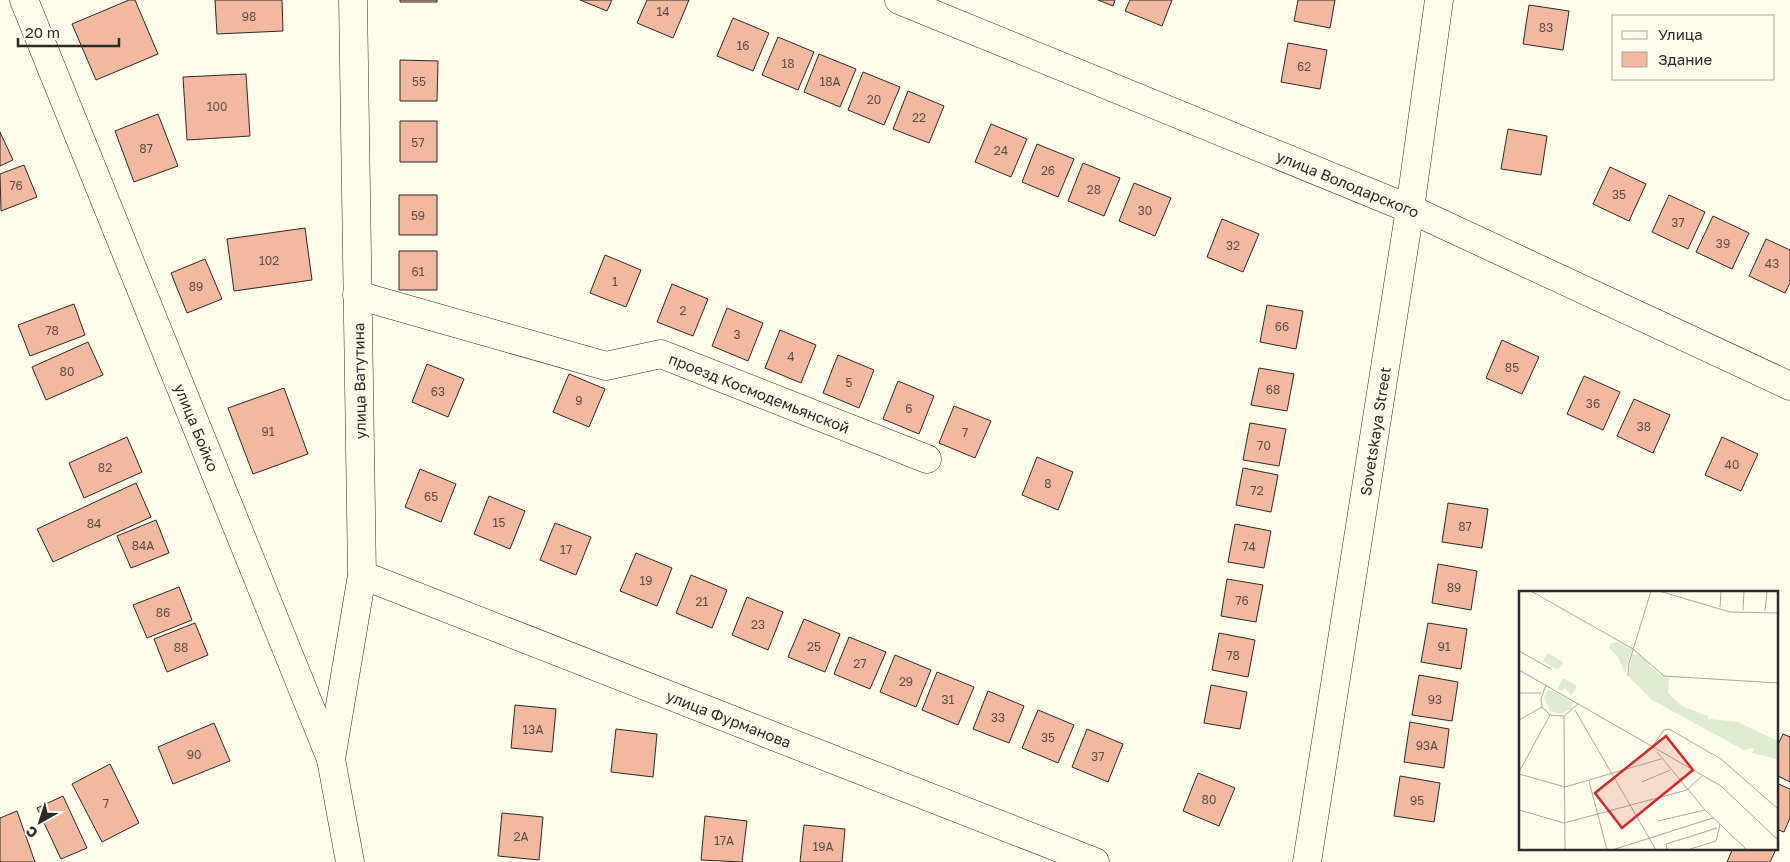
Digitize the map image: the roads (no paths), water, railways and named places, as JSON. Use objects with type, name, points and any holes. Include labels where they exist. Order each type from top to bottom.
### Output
[{"type":"street","name":"улица Бойко","points":[[24,0],[331,759],[350,862]]},
{"type":"street","name":"улица Ватутина","points":[[331,759],[362,575],[353,0]]},
{"type":"street","name":"улица Володарского","points":[[899,0],[1410,209],[1790,386]]},
{"type":"street","name":"Sovetskaya Street","points":[[1307,862],[1410,209],[1439,0]]},
{"type":"street","name":"проезд Космодемьянской","points":[[358,295],[606,366],[661,354],[927,459]]},
{"type":"street","name":"улица Фурманова","points":[[362,575],[1095,862]]}]
